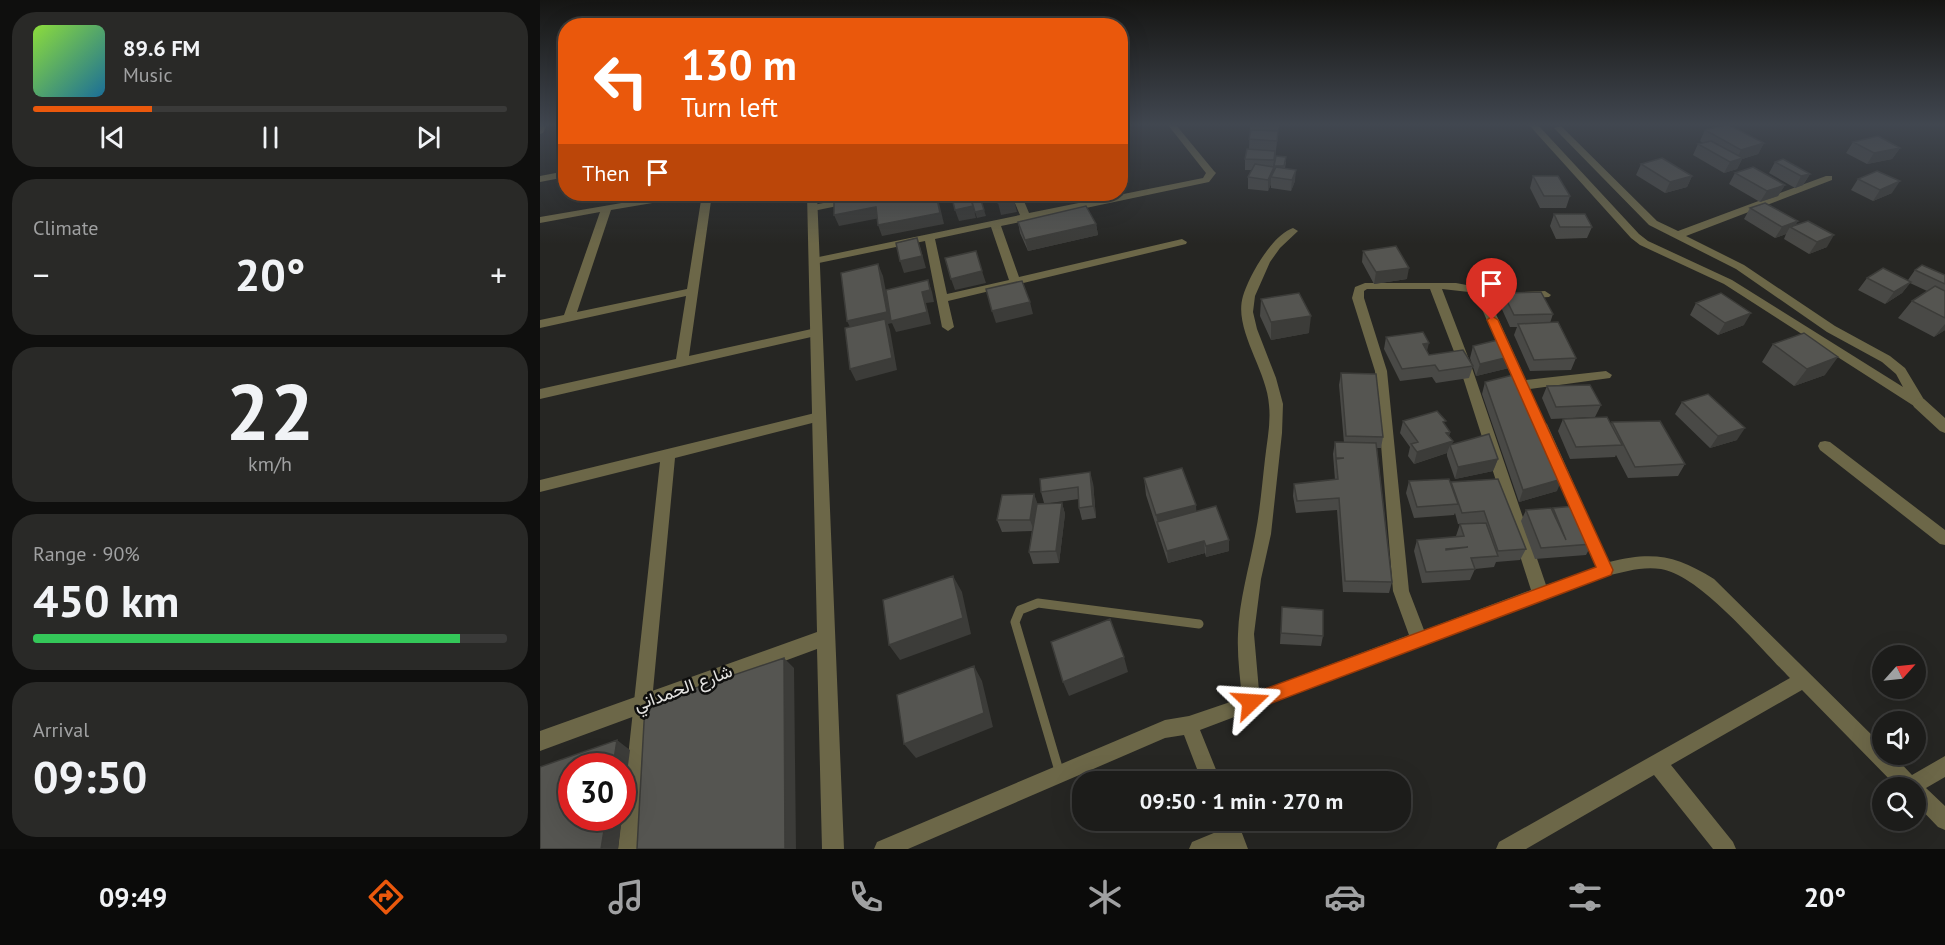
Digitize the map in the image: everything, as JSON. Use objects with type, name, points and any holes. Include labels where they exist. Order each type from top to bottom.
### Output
[{"type":"street","points":[[1128,194],[1206,180],[1211,173],[1204,165]]},
{"type":"street","points":[[1569,165],[1635,236],[1728,282],[1919,403],[1945,427]]},
{"type":"street","points":[[1595,165],[1653,223],[1740,267],[1831,329],[1892,363],[1904,376],[1919,403],[1945,413]]},
{"type":"street","points":[[540,178],[558,175]]},
{"type":"street","points":[[1675,236],[1829,178]]},
{"type":"street","points":[[540,220],[648,201]]},
{"type":"street","points":[[682,362],[706,201]]},
{"type":"street","points":[[812,201],[834,849]]},
{"type":"street","points":[[1019,201],[1026,217]]},
{"type":"street","points":[[814,261],[1095,201]]},
{"type":"street","points":[[569,318],[607,208]]},
{"type":"street","points":[[995,224],[1015,282]]},
{"type":"street","points":[[1251,702],[1246,634],[1253,579],[1263,534],[1275,433],[1276,404],[1270,378],[1251,329],[1247,312],[1249,296],[1265,261],[1276,246],[1293,231]]},
{"type":"street","points":[[929,237],[948,327]]},
{"type":"street","points":[[942,299],[1182,242]]},
{"type":"street","points":[[1420,641],[1401,591],[1381,371],[1358,298],[1359,289],[1365,286],[1456,286],[1473,289],[1483,298],[1605,570]]},
{"type":"street","points":[[1435,286],[1464,362],[1541,595]]},
{"type":"street","points":[[540,324],[693,291]]},
{"type":"street","points":[[1483,298],[1545,296]]},
{"type":"street","points":[[540,394],[816,332]]},
{"type":"street","points":[[1522,385],[1606,375]]},
{"type":"street","points":[[540,486],[819,417]]},
{"type":"street","points":[[1825,446],[1945,539]]},
{"type":"street","points":[[628,849],[668,455]]},
{"type":"street","points":[[884,849],[1165,729],[1189,725],[1420,641],[1605,570],[1641,560],[1670,563],[1690,571],[1708,584],[1902,777]]},
{"type":"street","name":"شارع الحمداني","points":[[540,741],[826,637]]},
{"type":"street","points":[[1506,849],[1802,680]]},
{"type":"street","points":[[1189,725],[1208,771]]},
{"type":"street","points":[[1658,763],[1726,849]]},
{"type":"street","points":[[1926,779],[1945,766]]},
{"type":"street","points":[[1926,801],[1945,820]]},
{"type":"street","points":[[1199,849],[1232,835]]},
{"type":"lane","points":[[1060,774],[1015,622],[1017,612],[1026,605],[1038,603],[1199,624]]},
{"type":"building","points":[[1255,165],[1274,167],[1268,180],[1248,177]]},
{"type":"building","points":[[1642,165],[1673,165],[1692,176],[1670,182]]},
{"type":"building","points":[[1780,165],[1793,165],[1810,174],[1801,176]]},
{"type":"building","points":[[1276,167],[1296,170],[1292,180],[1271,177]]},
{"type":"building","points":[[1753,167],[1785,185],[1767,191],[1735,173]]},
{"type":"building","points":[[1877,171],[1900,181],[1880,190],[1858,179]]},
{"type":"building","points":[[1533,176],[1558,176],[1570,196],[1544,196]]},
{"type":"building","points":[[834,201],[937,201],[940,213],[878,225],[876,207],[834,215]]},
{"type":"building","points":[[953,201],[971,201],[973,206],[955,210]]},
{"type":"building","points":[[972,201],[981,201],[984,210],[975,212]]},
{"type":"building","points":[[1765,203],[1798,221],[1782,227],[1750,208]]},
{"type":"building","points":[[1086,206],[1096,224],[1025,240],[1018,222]]},
{"type":"building","points":[[1554,214],[1585,214],[1592,227],[1560,227]]},
{"type":"building","points":[[1808,221],[1834,235],[1817,242],[1790,227]]},
{"type":"building","points":[[917,238],[922,256],[900,261],[896,243]]},
{"type":"building","points":[[1396,246],[1409,268],[1376,272],[1363,251]]},
{"type":"building","points":[[976,251],[982,271],[951,279],[945,258]]},
{"type":"building","points":[[878,264],[887,312],[847,321],[841,273]]},
{"type":"building","points":[[1922,265],[1945,275],[1945,284],[1915,270]]},
{"type":"building","points":[[1883,268],[1911,282],[1894,292],[1867,278]]},
{"type":"building","points":[[928,280],[930,290],[922,292],[927,312],[891,321],[886,290]]},
{"type":"building","points":[[1022,281],[1030,302],[992,311],[986,289]]},
{"type":"building","points":[[1935,286],[1945,291],[1945,318],[1912,301]]},
{"type":"building","points":[[1541,292],[1553,314],[1514,315],[1503,293]]},
{"type":"building","points":[[1299,293],[1311,316],[1271,322],[1261,299]]},
{"type":"building","points":[[1721,293],[1751,313],[1725,323],[1696,303]]},
{"type":"building","points":[[885,319],[892,358],[850,369],[845,328]]},
{"type":"building","points":[[1558,322],[1576,358],[1534,360],[1518,324]]},
{"type":"building","points":[[1423,332],[1429,343],[1423,344],[1429,355],[1463,350],[1473,366],[1439,371],[1435,365],[1402,369],[1386,337]]},
{"type":"building","points":[[1804,333],[1838,357],[1807,369],[1773,344]]},
{"type":"building","points":[[1506,338],[1513,356],[1480,364],[1473,346]]},
{"type":"building","points":[[1341,373],[1376,374],[1383,437],[1346,436]]},
{"type":"building","points":[[1521,373],[1562,479],[1523,490],[1485,382]]},
{"type":"building","points":[[1590,385],[1601,405],[1556,407],[1547,386]]},
{"type":"building","points":[[1708,394],[1745,428],[1718,436],[1682,402]]},
{"type":"building","points":[[1437,411],[1446,421],[1443,422],[1450,432],[1446,433],[1453,441],[1417,452],[1411,444],[1418,442],[1403,421]]},
{"type":"building","points":[[1607,417],[1622,445],[1576,447],[1563,419]]},
{"type":"building","points":[[1660,421],[1685,464],[1635,467],[1612,422]]},
{"type":"building","points":[[1489,434],[1498,459],[1458,467],[1450,445]]},
{"type":"building","points":[[1335,442],[1376,443],[1392,582],[1345,581],[1339,498],[1297,501],[1294,484],[1338,479],[1336,459],[1344,458],[1336,458]]},
{"type":"building","points":[[1182,468],[1196,505],[1156,515],[1144,478]]},
{"type":"building","points":[[1090,472],[1093,506],[1079,508],[1078,487],[1041,492],[1040,479]]},
{"type":"building","points":[[1449,479],[1458,504],[1417,507],[1409,481]]},
{"type":"building","points":[[1498,479],[1526,549],[1498,551],[1484,511],[1462,513],[1451,482]]},
{"type":"building","points":[[1034,494],[1030,520],[997,520],[1002,495]]},
{"type":"building","points":[[1062,503],[1056,551],[1029,552],[1037,504]]},
{"type":"building","points":[[1216,506],[1229,540],[1206,546],[1204,541],[1167,551],[1157,522]]},
{"type":"building","points":[[1575,506],[1592,544],[1541,548],[1526,510],[1551,508],[1566,540],[1553,508]]},
{"type":"building","points":[[1486,523],[1498,556],[1471,558],[1475,569],[1426,572],[1417,540],[1464,536],[1460,524]]},
{"type":"building","points":[[953,576],[963,618],[889,645],[883,600]]},
{"type":"building","points":[[1282,607],[1323,610],[1323,636],[1281,633]]},
{"type":"building","points":[[1110,619],[1124,657],[1063,682],[1051,642]]},
{"type":"building","points":[[784,658],[785,849],[637,849],[645,705]]},
{"type":"building","points":[[974,666],[984,713],[904,744],[897,695]]},
{"type":"building","points":[[617,740],[615,753],[580,753]]},
{"type":"building","points":[[558,761],[558,831],[604,831],[601,849],[540,849],[540,767]]},
{"type":"route","points":[[1251,702],[1420,641],[1605,570],[1492,320]]}]
